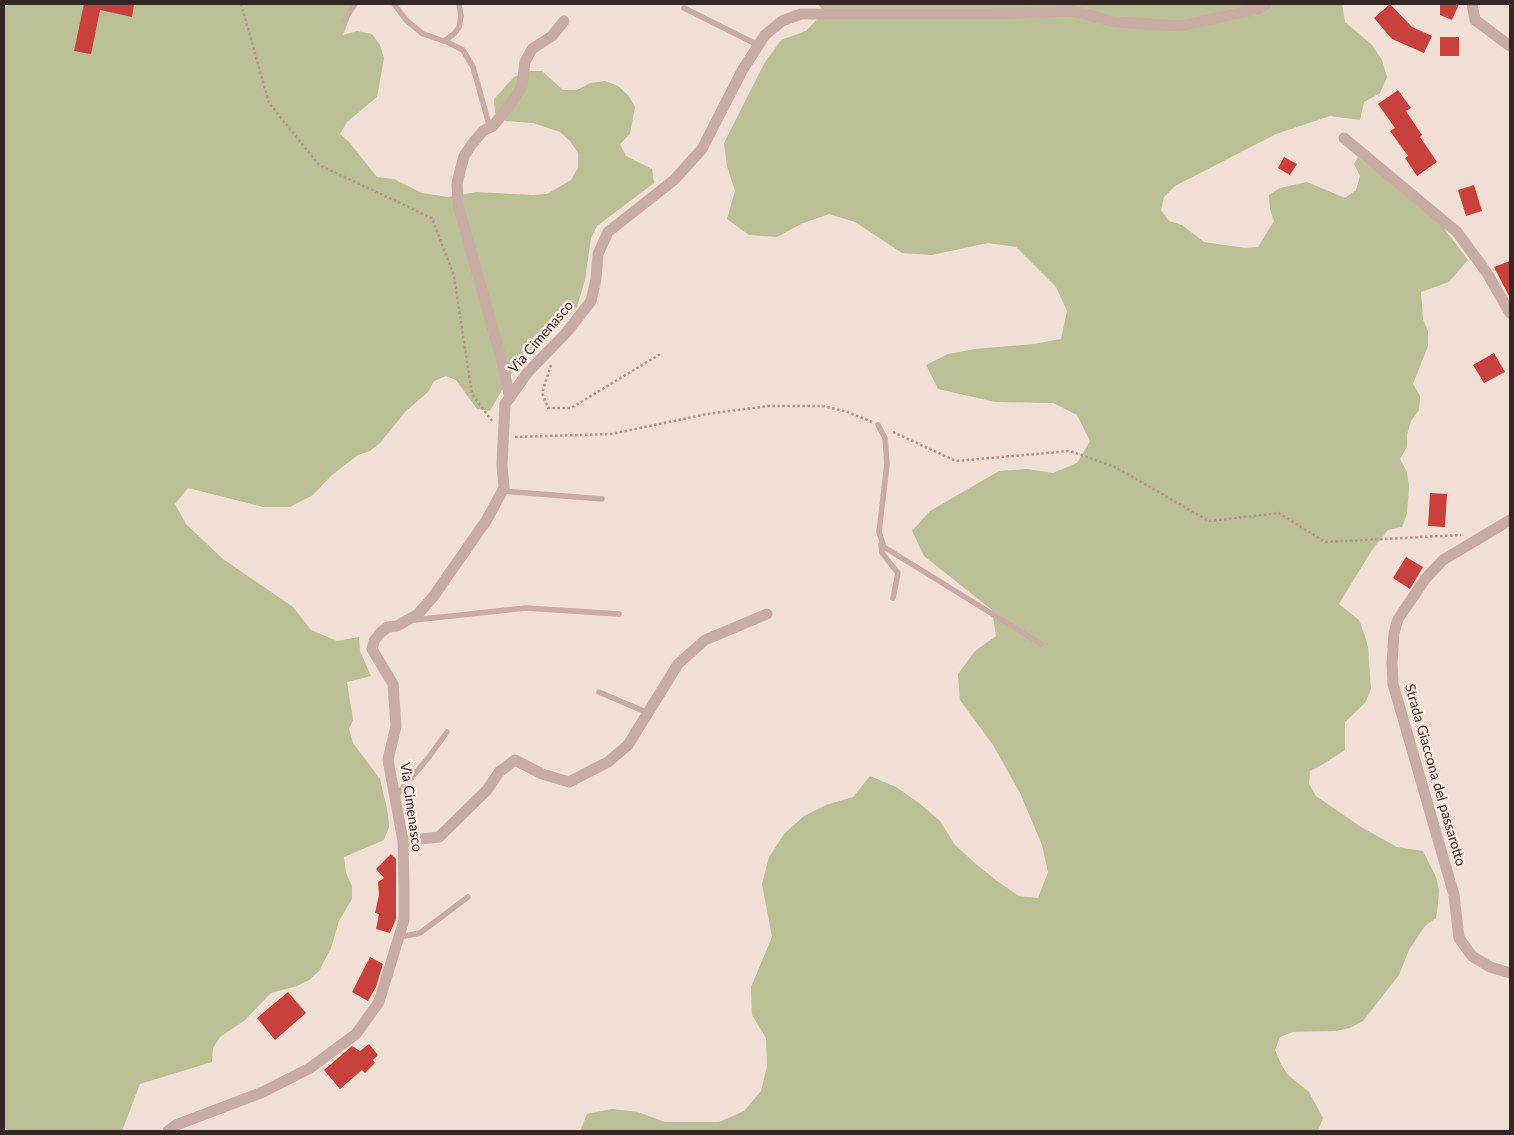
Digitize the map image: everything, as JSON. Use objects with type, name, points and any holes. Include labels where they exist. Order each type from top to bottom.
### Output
[{"type":"street","name":"Via Cimenasco","points":[[168,1131],[176,1125],[263,1092],[310,1068],[356,1034],[379,1002],[404,920],[403,841],[388,760],[396,726],[393,684],[372,649],[374,641],[388,627],[397,626],[418,614],[433,597],[486,521],[504,488],[502,464],[505,404],[528,372],[566,333],[591,302],[596,279],[598,254],[608,232],[674,180],[702,149],[744,69],[765,35],[782,21],[801,14],[992,14],[1073,11],[1115,22],[1180,26],[1258,9],[1266,4]]},
{"type":"street","points":[[1472,4],[1475,20],[1510,46]]},
{"type":"street","points":[[510,398],[458,205],[458,183],[464,156],[482,131],[493,126],[510,106],[522,86],[525,62],[532,49],[552,36],[564,21]]},
{"type":"street","points":[[1344,138],[1457,232],[1487,273],[1510,313]]},
{"type":"street","name":"Strada Giaccona del passarotto","points":[[1510,520],[1443,560],[1426,578],[1402,613],[1394,633],[1393,684],[1454,895],[1459,938],[1472,956],[1490,967],[1510,973]]},
{"type":"street","points":[[403,841],[439,837],[487,790],[499,772],[515,760],[542,774],[569,782],[608,762],[628,745],[678,664],[705,640],[767,614]]},
{"type":"lane","points":[[344,20],[355,4]]},
{"type":"lane","points":[[394,4],[407,21],[423,34],[463,50],[473,67],[490,128]]},
{"type":"lane","points":[[444,41],[454,34],[459,27],[461,16],[459,4]]},
{"type":"lane","points":[[684,8],[758,46]]},
{"type":"lane","points":[[878,425],[885,438],[887,464],[879,532],[884,547],[1042,644]]},
{"type":"lane","points":[[502,491],[602,499]]},
{"type":"lane","points":[[881,539],[882,553],[898,573],[893,598]]},
{"type":"lane","points":[[407,620],[526,608],[619,614]]},
{"type":"lane","points":[[599,692],[648,712]]},
{"type":"lane","points":[[395,797],[448,732]]},
{"type":"lane","points":[[400,937],[420,933],[468,897]]},
{"type":"path","points":[[241,4],[269,103],[319,165],[432,218],[454,276],[472,394],[504,437],[611,434],[707,414],[769,406],[824,406],[848,412],[956,461],[1070,451],[1115,467],[1209,521],[1279,513],[1326,542],[1485,534]]},
{"type":"path","points":[[552,363],[542,393],[548,408],[572,408],[662,353]]},
{"type":"green space","points":[[4,4],[355,4],[343,35],[357,31],[372,34],[380,45],[384,58],[377,97],[347,122],[340,134],[349,142],[377,177],[394,179],[422,193],[448,197],[476,192],[547,194],[571,180],[578,168],[578,153],[570,141],[560,132],[533,123],[506,121],[495,113],[494,99],[514,77],[529,71],[542,71],[563,90],[577,90],[590,83],[605,81],[618,86],[628,95],[635,107],[630,134],[620,144],[626,156],[652,169],[654,183],[597,226],[591,238],[585,280],[577,307],[511,374],[490,411],[477,409],[456,380],[446,376],[434,381],[428,392],[406,411],[380,443],[370,451],[358,455],[332,475],[313,495],[290,507],[263,507],[188,488],[175,504],[186,524],[223,559],[293,607],[311,630],[337,641],[359,637],[360,651],[371,676],[347,682],[353,720],[349,729],[353,743],[380,779],[389,827],[384,840],[344,857],[346,873],[352,886],[352,899],[339,921],[331,948],[319,971],[309,980],[297,986],[271,993],[245,1020],[220,1037],[213,1048],[212,1062],[140,1084],[122,1131],[4,1131]]},
{"type":"green space","points":[[818,4],[1342,4],[1345,22],[1372,45],[1382,60],[1387,77],[1380,93],[1364,102],[1360,120],[1330,116],[1276,134],[1175,186],[1164,197],[1161,210],[1169,221],[1182,225],[1204,242],[1245,248],[1258,247],[1274,221],[1270,209],[1269,195],[1280,188],[1307,182],[1345,198],[1356,190],[1360,176],[1354,164],[1358,157],[1437,219],[1468,260],[1449,282],[1421,292],[1423,319],[1428,331],[1428,346],[1413,384],[1420,396],[1419,410],[1411,421],[1407,434],[1407,447],[1400,459],[1407,472],[1409,486],[1407,514],[1402,527],[1388,530],[1372,550],[1339,604],[1359,620],[1364,633],[1368,647],[1371,689],[1365,703],[1345,722],[1345,750],[1310,771],[1309,784],[1316,796],[1361,827],[1397,847],[1423,851],[1436,877],[1439,890],[1436,918],[1425,926],[1409,950],[1399,975],[1363,1021],[1350,1028],[1336,1031],[1293,1032],[1280,1037],[1275,1050],[1281,1064],[1288,1075],[1309,1092],[1323,1118],[1318,1131],[580,1131],[587,1114],[612,1109],[638,1112],[665,1122],[719,1122],[744,1111],[761,1091],[767,1066],[766,1038],[752,1015],[751,987],[772,937],[762,884],[769,857],[784,834],[804,816],[826,805],[853,797],[870,776],[896,787],[919,803],[940,821],[955,845],[997,881],[1019,896],[1038,898],[1048,872],[1042,845],[1020,793],[993,745],[960,700],[958,674],[975,651],[996,636],[992,610],[924,556],[912,531],[930,511],[999,471],[1027,469],[1053,473],[1077,463],[1090,441],[1077,415],[1053,403],[995,402],[938,389],[926,365],[948,354],[1061,339],[1067,311],[1056,287],[1016,247],[988,243],[932,255],[902,253],[855,222],[829,214],[801,224],[777,237],[749,235],[727,219],[735,191],[727,166],[724,143],[765,62],[781,40],[806,31],[824,12]]},
{"type":"building","points":[[84,4],[134,4],[132,17],[100,10],[91,54],[74,51]]},
{"type":"building","points":[[1390,4],[1412,27],[1432,36],[1424,53],[1392,39],[1374,18]]},
{"type":"building","points":[[1440,4],[1459,4],[1452,20],[1440,15]]},
{"type":"building","points":[[1440,37],[1459,37],[1459,56],[1440,56]]},
{"type":"building","points":[[1398,90],[1411,108],[1406,111],[1422,135],[1420,137],[1437,162],[1417,176],[1405,158],[1408,156],[1390,131],[1395,128],[1378,104]]},
{"type":"building","points":[[1284,157],[1297,164],[1290,175],[1278,168]]},
{"type":"building","points":[[1474,185],[1482,211],[1466,216],[1458,190]]},
{"type":"building","points":[[1510,261],[1510,298],[1494,267]]},
{"type":"building","points":[[1494,353],[1505,372],[1484,383],[1473,365]]},
{"type":"building","points":[[1430,493],[1447,494],[1445,527],[1428,526]]},
{"type":"building","points":[[1406,557],[1423,567],[1410,589],[1393,578]]},
{"type":"building","points":[[391,854],[396,859],[396,919],[390,933],[376,929],[379,914],[375,913],[379,895],[378,882],[384,878],[376,869]]},
{"type":"building","points":[[370,957],[383,964],[376,987],[368,1001],[352,992]]},
{"type":"building","points":[[288,992],[306,1013],[275,1040],[257,1018]]},
{"type":"building","points":[[369,1044],[378,1055],[373,1060],[375,1063],[365,1073],[362,1070],[340,1089],[324,1070],[352,1046],[360,1051]]}]
